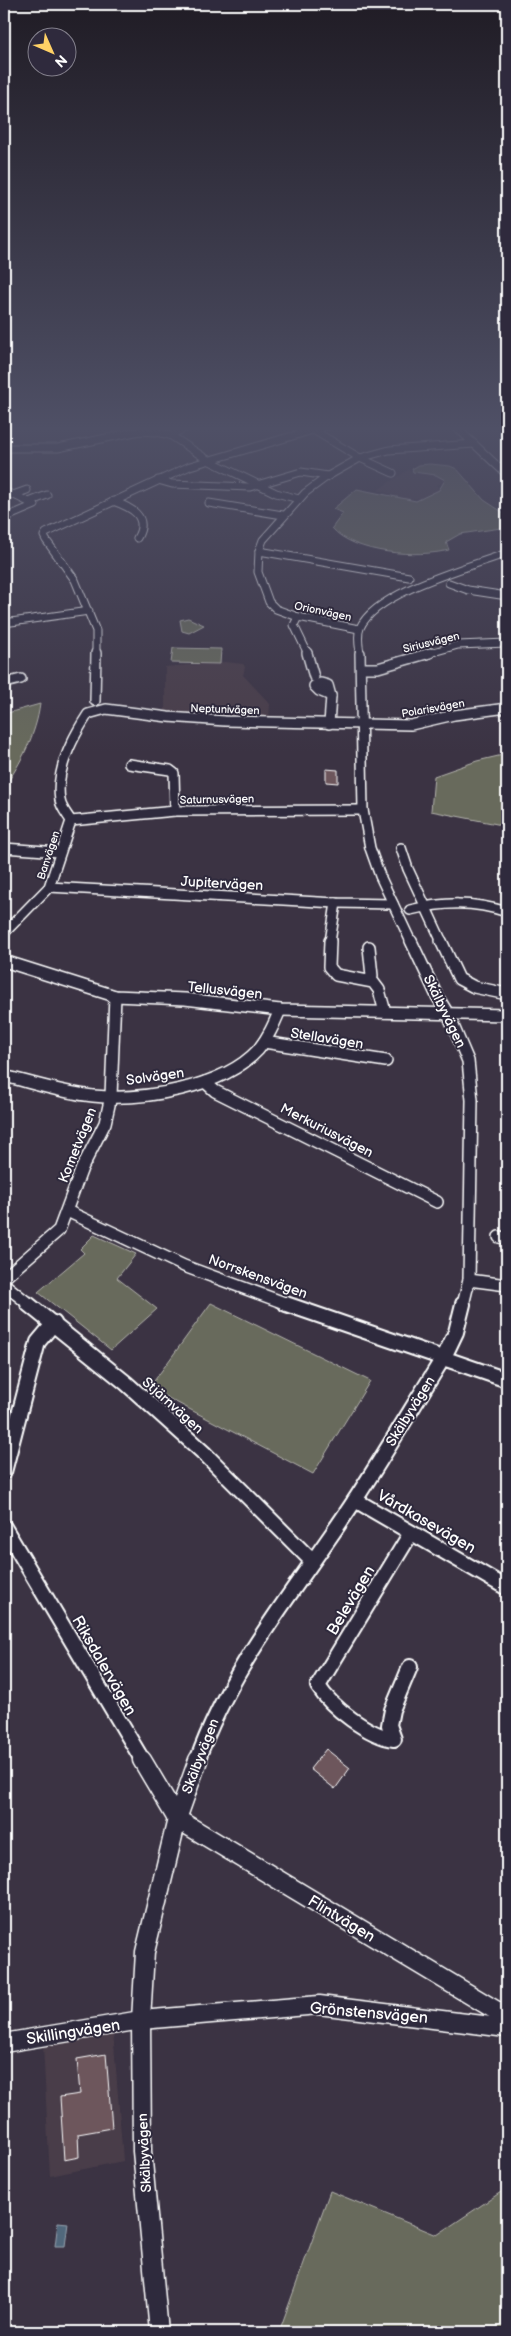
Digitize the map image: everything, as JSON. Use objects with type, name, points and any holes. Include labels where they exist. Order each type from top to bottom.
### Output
[{"type":"street","points":[[47,534],[44,536],[75,580],[96,632],[95,701]]},
{"type":"street","points":[[138,538],[140,534]]},
{"type":"street","points":[[269,534],[259,552],[408,577]]},
{"type":"street","name":"Orionvägen","points":[[259,552],[258,572],[269,602],[276,609],[298,617],[359,629]]},
{"type":"street","points":[[359,629],[371,611],[394,595],[507,553]]},
{"type":"street","points":[[448,583],[468,590],[507,596]]},
{"type":"street","points":[[4,623],[88,611]]},
{"type":"street","points":[[298,617],[294,625],[306,649],[314,676]]},
{"type":"street","name":"Skälbyvägen","points":[[159,2332],[142,2151],[141,2020],[145,1952],[177,1819],[216,1714],[256,1641],[354,1500],[445,1355],[456,1332],[469,1280],[472,1100],[468,1061],[448,1014],[437,996],[380,876],[370,848],[363,810],[363,725],[359,629]]},
{"type":"street","name":"Siriusvägen","points":[[361,668],[378,668],[458,645],[507,644]]},
{"type":"street","points":[[4,681],[21,679]]},
{"type":"street","points":[[329,724],[331,696]]},
{"type":"street","name":"Polarisvägen","points":[[363,725],[411,725],[454,715],[507,708]]},
{"type":"street","name":"Neptunivägen","points":[[88,714],[106,709],[168,717],[215,720],[363,725]]},
{"type":"street","name":"Banvägen","points":[[4,933],[49,887],[59,852],[71,821],[60,801],[60,781],[72,744],[88,714]]},
{"type":"street","points":[[129,764],[170,770],[174,774],[175,811]]},
{"type":"street","name":"Saturnusvägen","points":[[71,821],[175,811],[363,810]]},
{"type":"street","points":[[4,848],[59,852]]},
{"type":"street","points":[[401,848],[425,906],[459,979],[474,988],[507,994]]},
{"type":"street","name":"Jupitervägen","points":[[49,887],[336,903],[394,904]]},
{"type":"street","points":[[410,910],[425,906],[472,902],[507,912]]},
{"type":"street","points":[[336,903],[328,956],[329,967],[336,975],[370,980],[377,986],[385,1012]]},
{"type":"street","points":[[369,947],[372,976],[370,980]]},
{"type":"street","name":"Tellusvägen","points":[[4,961],[115,996],[185,999],[280,1010],[507,1015]]},
{"type":"street","name":"Kometvägen","points":[[4,1278],[60,1230],[82,1168],[105,1123],[111,1096],[115,996]]},
{"type":"street","name":"Solvägen","points":[[4,1076],[94,1096],[150,1094],[205,1082],[225,1073],[252,1055],[264,1042],[280,1010]]},
{"type":"street","name":"Stellavägen","points":[[264,1042],[386,1061]]},
{"type":"street","name":"Merkuriusvägen","points":[[205,1082],[215,1091],[437,1202]]},
{"type":"street","name":"Norrskensvägen","points":[[67,1212],[193,1269],[331,1318],[445,1355],[507,1380]]},
{"type":"street","points":[[469,1280],[507,1285]]},
{"type":"street","name":"Stjärnvägen","points":[[4,1284],[126,1383],[204,1454],[311,1560]]},
{"type":"street","points":[[4,1472],[38,1342],[54,1323]]},
{"type":"street","name":"Vårdkasevägen","points":[[354,1500],[507,1588]]},
{"type":"street","name":"Riksdalervägen","points":[[4,1527],[177,1819]]},
{"type":"street","name":"Belevägen","points":[[410,1667],[392,1710],[389,1725],[394,1739],[385,1738],[338,1709],[324,1698],[318,1686],[411,1533]]},
{"type":"street","name":"Flintvägen","points":[[177,1819],[507,2017]]},
{"type":"street","name":"Grönstensvägen","points":[[141,2020],[319,2005],[507,2028]]},
{"type":"street","name":"Skillingvägen","points":[[4,2043],[141,2020]]},
{"type":"shaded area","points":[[225,662],[243,664],[245,667],[243,675],[270,704],[269,720],[165,714],[165,667]]},
{"type":"shaded area","points":[[113,2031],[123,2161],[50,2176],[43,2045]]},
{"type":"green space","points":[[339,534],[460,534],[446,542],[449,550],[421,554],[387,552],[355,544]]},
{"type":"green space","points":[[188,618],[204,625],[189,633],[182,631],[180,620]]},
{"type":"green space","points":[[173,648],[221,649],[220,664],[171,663]]},
{"type":"green space","points":[[40,704],[35,727],[27,748],[4,788],[4,714]]},
{"type":"green space","points":[[507,754],[507,826],[431,811],[434,776],[477,761]]},
{"type":"green space","points":[[94,1235],[136,1254],[117,1278],[157,1309],[111,1350],[38,1292],[84,1253],[80,1249]]},
{"type":"green space","points":[[211,1303],[370,1381],[313,1474],[149,1388]]},
{"type":"green space","points":[[507,2188],[507,2332],[279,2332],[330,2191],[437,2235]]},
{"type":"water","points":[[58,2222],[68,2223],[65,2246],[55,2246]]},
{"type":"building","points":[[326,769],[338,770],[338,783],[326,782]]},
{"type":"building","points":[[326,1749],[350,1768],[335,1789],[310,1769]]},
{"type":"building","points":[[106,2054],[112,2128],[78,2134],[79,2157],[64,2160],[60,2097],[80,2094],[77,2059]]}]
